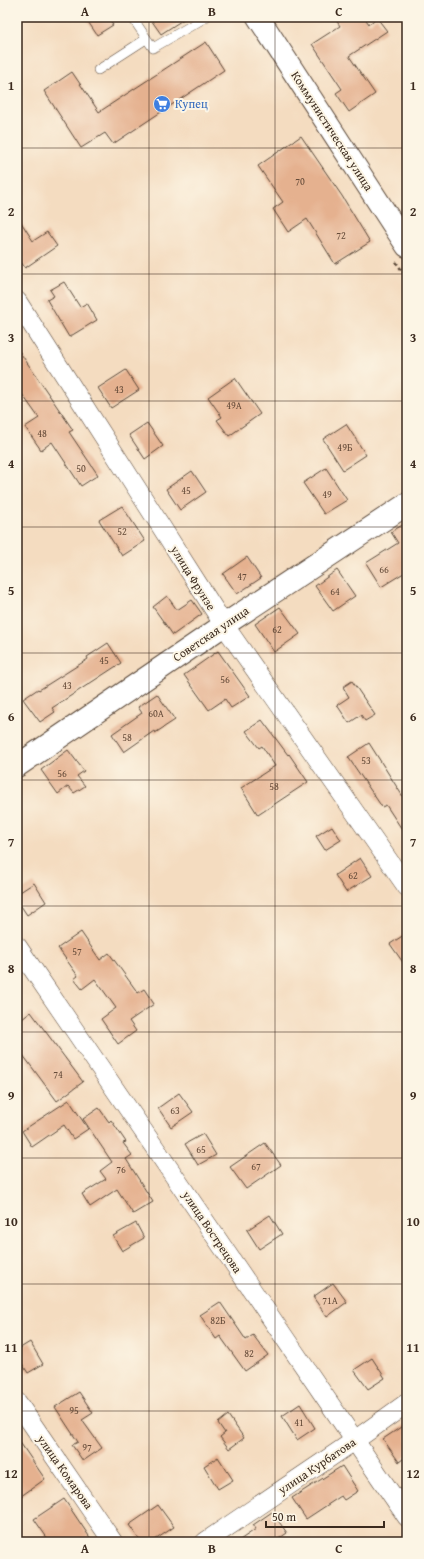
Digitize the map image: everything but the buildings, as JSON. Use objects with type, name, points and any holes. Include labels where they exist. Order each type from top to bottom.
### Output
[{"type":"street","name":"Коммунистическая улица","points":[[258,17],[407,246]]},
{"type":"street","name":"улица Фрунзе","points":[[17,300],[224,625],[407,887]]},
{"type":"street","name":"Советская улица","points":[[17,766],[224,625],[407,504]]},
{"type":"street","name":"улица Вострецова","points":[[17,946],[407,1517]]},
{"type":"street","name":"улица Комарова","points":[[17,1402],[113,1542]]},
{"type":"street","name":"улица Курбатова","points":[[205,1542],[354,1441],[407,1403]]},
{"type":"lane","points":[[132,17],[153,48],[206,17]]},
{"type":"lane","points":[[98,70],[146,38]]},
{"type":"place","name":"Купец","points":[[162,104]]}]
